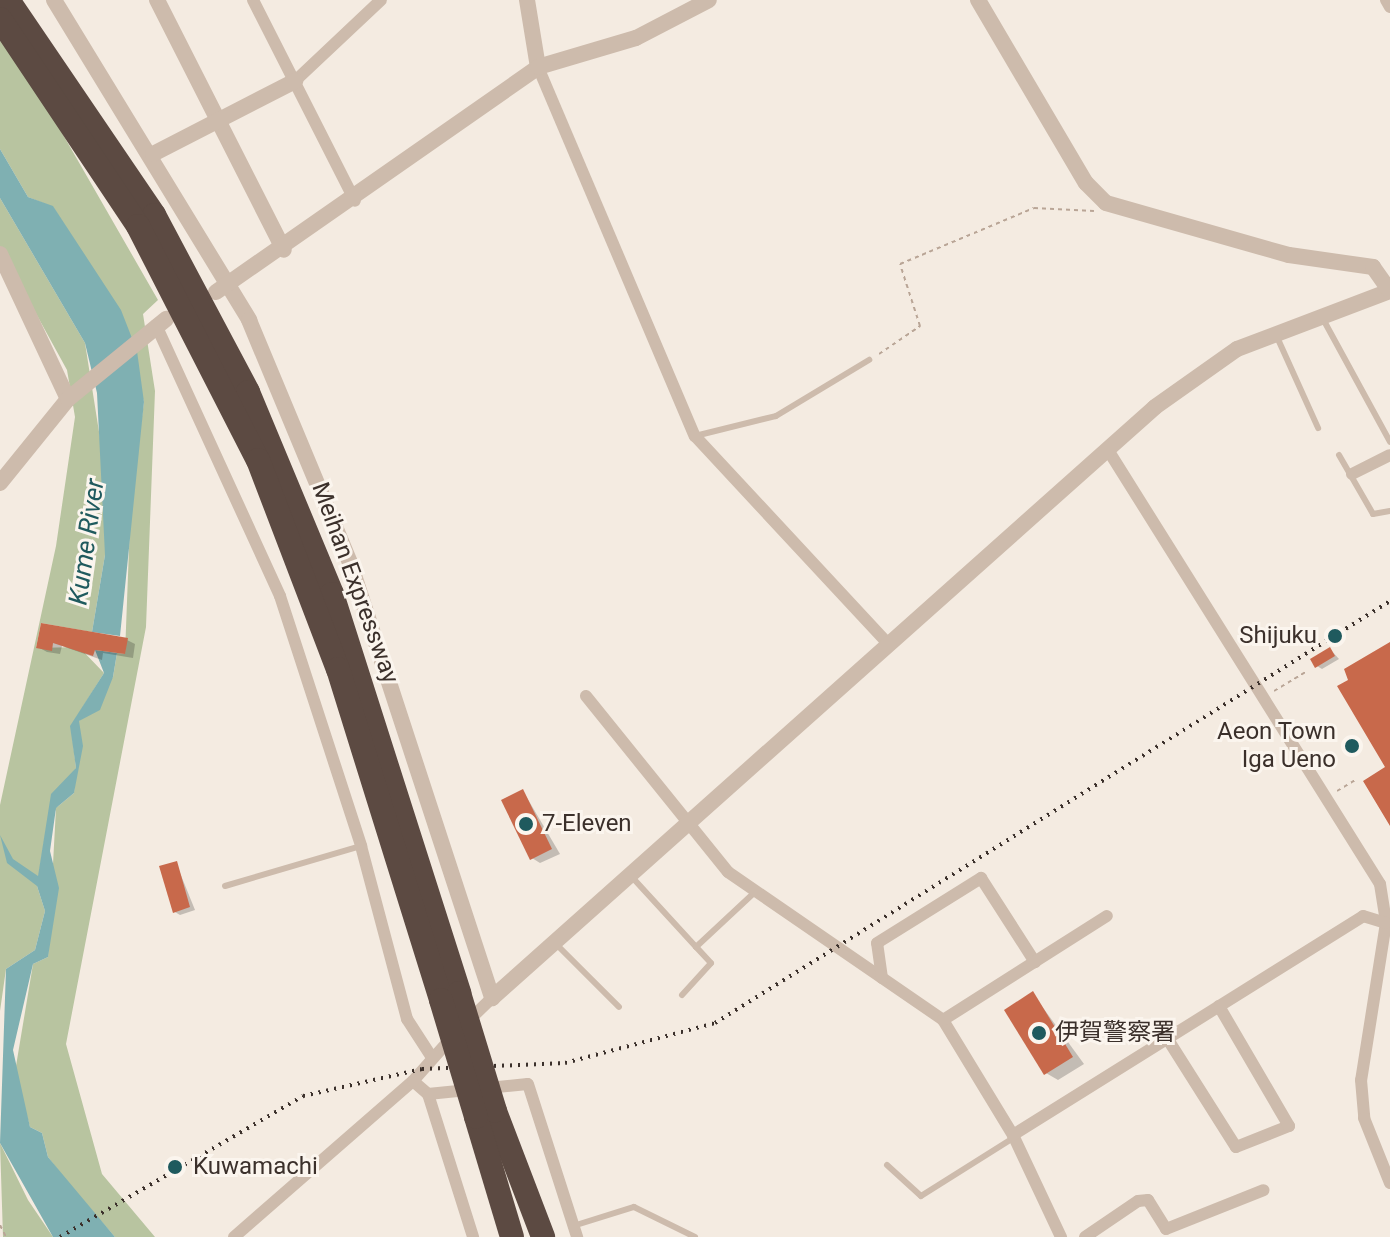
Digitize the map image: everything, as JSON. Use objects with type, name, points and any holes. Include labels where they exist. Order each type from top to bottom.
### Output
[{"type":"highway","name":"Meihan Expressway","points":[[4,14],[154,215],[254,404],[352,652],[486,1114],[534,1237]]},
{"type":"highway","name":"Meihan Expressway","points":[[486,1114],[512,1237]]},
{"type":"highway","points":[[486,1114],[504,1237]]},
{"type":"highway","points":[[486,1114],[543,1237]]},
{"type":"street","points":[[54,0],[153,154],[223,288],[350,563],[492,998]]},
{"type":"street","points":[[157,0],[284,250]]},
{"type":"street","points":[[253,0],[355,201]]},
{"type":"street","points":[[153,154],[216,118],[295,81],[381,0]]},
{"type":"street","points":[[527,0],[538,67],[695,436],[889,645]]},
{"type":"street","points":[[223,288],[355,201],[538,67],[636,38],[709,0]]},
{"type":"street","points":[[234,1237],[413,1081],[431,1056],[492,998],[1198,373],[1273,332],[1390,291],[1383,276],[1365,265],[1289,255],[1119,209],[1086,183],[978,0]]},
{"type":"street","points":[[1386,0],[1390,7]]},
{"type":"street","points":[[0,254],[71,396]]},
{"type":"street","points":[[0,483],[71,396],[158,325],[280,596],[361,846],[407,1019],[431,1056]]},
{"type":"street","points":[[1108,450],[1380,884],[1388,922],[1361,1080],[1364,1118],[1390,1183]]},
{"type":"street","points":[[1352,474],[1390,455]]},
{"type":"street","points":[[586,696],[684,826],[755,892],[943,1020],[1014,1136],[1061,1237]]},
{"type":"street","points":[[882,978],[877,943],[981,878],[1035,962]]},
{"type":"street","points":[[943,1020],[1107,916]]},
{"type":"street","points":[[1014,1136],[1363,916],[1388,922]]},
{"type":"street","points":[[1167,1038],[1236,1147],[1289,1126],[1219,1006]]},
{"type":"street","points":[[413,1081],[428,1094],[473,1237]]},
{"type":"street","points":[[428,1094],[528,1084],[575,1232]]},
{"type":"street","points":[[1085,1237],[1138,1201],[1148,1200],[1166,1229],[1264,1190]]},
{"type":"lane","points":[[1320,314],[1390,442]]},
{"type":"lane","points":[[1273,332],[1318,428]]},
{"type":"lane","points":[[695,436],[776,416],[869,360]]},
{"type":"lane","points":[[1339,455],[1373,514],[1390,511]]},
{"type":"lane","points":[[225,886],[361,846]]},
{"type":"lane","points":[[631,875],[711,963],[682,995]]},
{"type":"lane","points":[[696,947],[755,892]]},
{"type":"lane","points":[[555,943],[619,1007]]},
{"type":"lane","points":[[887,1165],[921,1196],[1014,1136]]},
{"type":"lane","points":[[575,1232],[634,1207],[695,1237]]},
{"type":"path","points":[[869,360],[920,326],[900,264],[1034,208],[1119,209]]},
{"type":"path","points":[[1265,696],[1307,671]]},
{"type":"path","points":[[1336,792],[1357,779]]},
{"type":"path","points":[[0,1225],[6,1237]]},
{"type":"green space","points":[[0,25],[158,300],[143,314],[155,391],[146,627],[66,1044],[102,1174],[155,1237],[115,1237],[69,1184],[48,1157],[42,1133],[30,1127],[15,1072],[33,964],[48,957],[56,808],[74,793],[79,721],[113,677],[117,653],[125,654],[131,496],[144,402],[112,298],[53,207],[28,197],[0,149]]},
{"type":"green space","points":[[0,198],[85,343],[105,470],[105,555],[92,632],[41,623],[36,648],[79,647],[104,673],[71,726],[76,768],[46,830],[37,886],[45,911],[35,950],[6,969],[0,1011],[0,805],[56,546],[75,417],[67,370],[0,248]]},
{"type":"green space","points":[[0,1143],[28,1200],[53,1237],[3,1237]]},
{"type":"water","points":[[0,149],[28,197],[53,206],[121,310],[137,351],[144,402],[120,636],[92,632],[105,555],[97,393],[85,343],[0,198]]},
{"type":"water","points":[[95,650],[117,653],[113,677],[100,710],[79,721],[83,746],[74,793],[56,808],[50,851],[59,888],[48,957],[33,964],[13,1050],[30,1127],[42,1133],[48,1157],[115,1237],[53,1237],[0,1143],[6,969],[35,950],[45,911],[37,886],[7,863],[0,835],[13,859],[38,876],[51,794],[76,768],[70,726],[104,673]]},
{"type":"building","points":[[41,623],[128,638],[125,654],[95,650],[93,656],[53,643],[52,651],[36,648]]},
{"type":"building","points":[[1390,642],[1390,826],[1363,781],[1385,767],[1337,686],[1348,680],[1344,669]]},
{"type":"building","points":[[1330,647],[1335,656],[1315,668],[1310,659]]},
{"type":"building","name":"7-Eleven","points":[[523,789],[552,849],[530,860],[501,800]]},
{"type":"building","points":[[177,861],[190,907],[173,913],[159,866]]},
{"type":"building","name":"伊賀警察署","points":[[1033,991],[1073,1057],[1044,1075],[1004,1010]]},
{"type":"railway","points":[[60,1237],[303,1096],[422,1069],[565,1063],[715,1023],[1390,601]]},
{"type":"place","name":"Shijuku","points":[[1335,636]]},
{"type":"place","name":"Aeon Town Iga Ueno","points":[[1352,746]]},
{"type":"place","name":"7-Eleven","points":[[526,824]]},
{"type":"place","name":"伊賀警察署","points":[[1039,1033]]},
{"type":"place","name":"Kuwamachi","points":[[175,1167]]},
{"type":"water label","name":"Kume River","points":[[87,542]]}]
